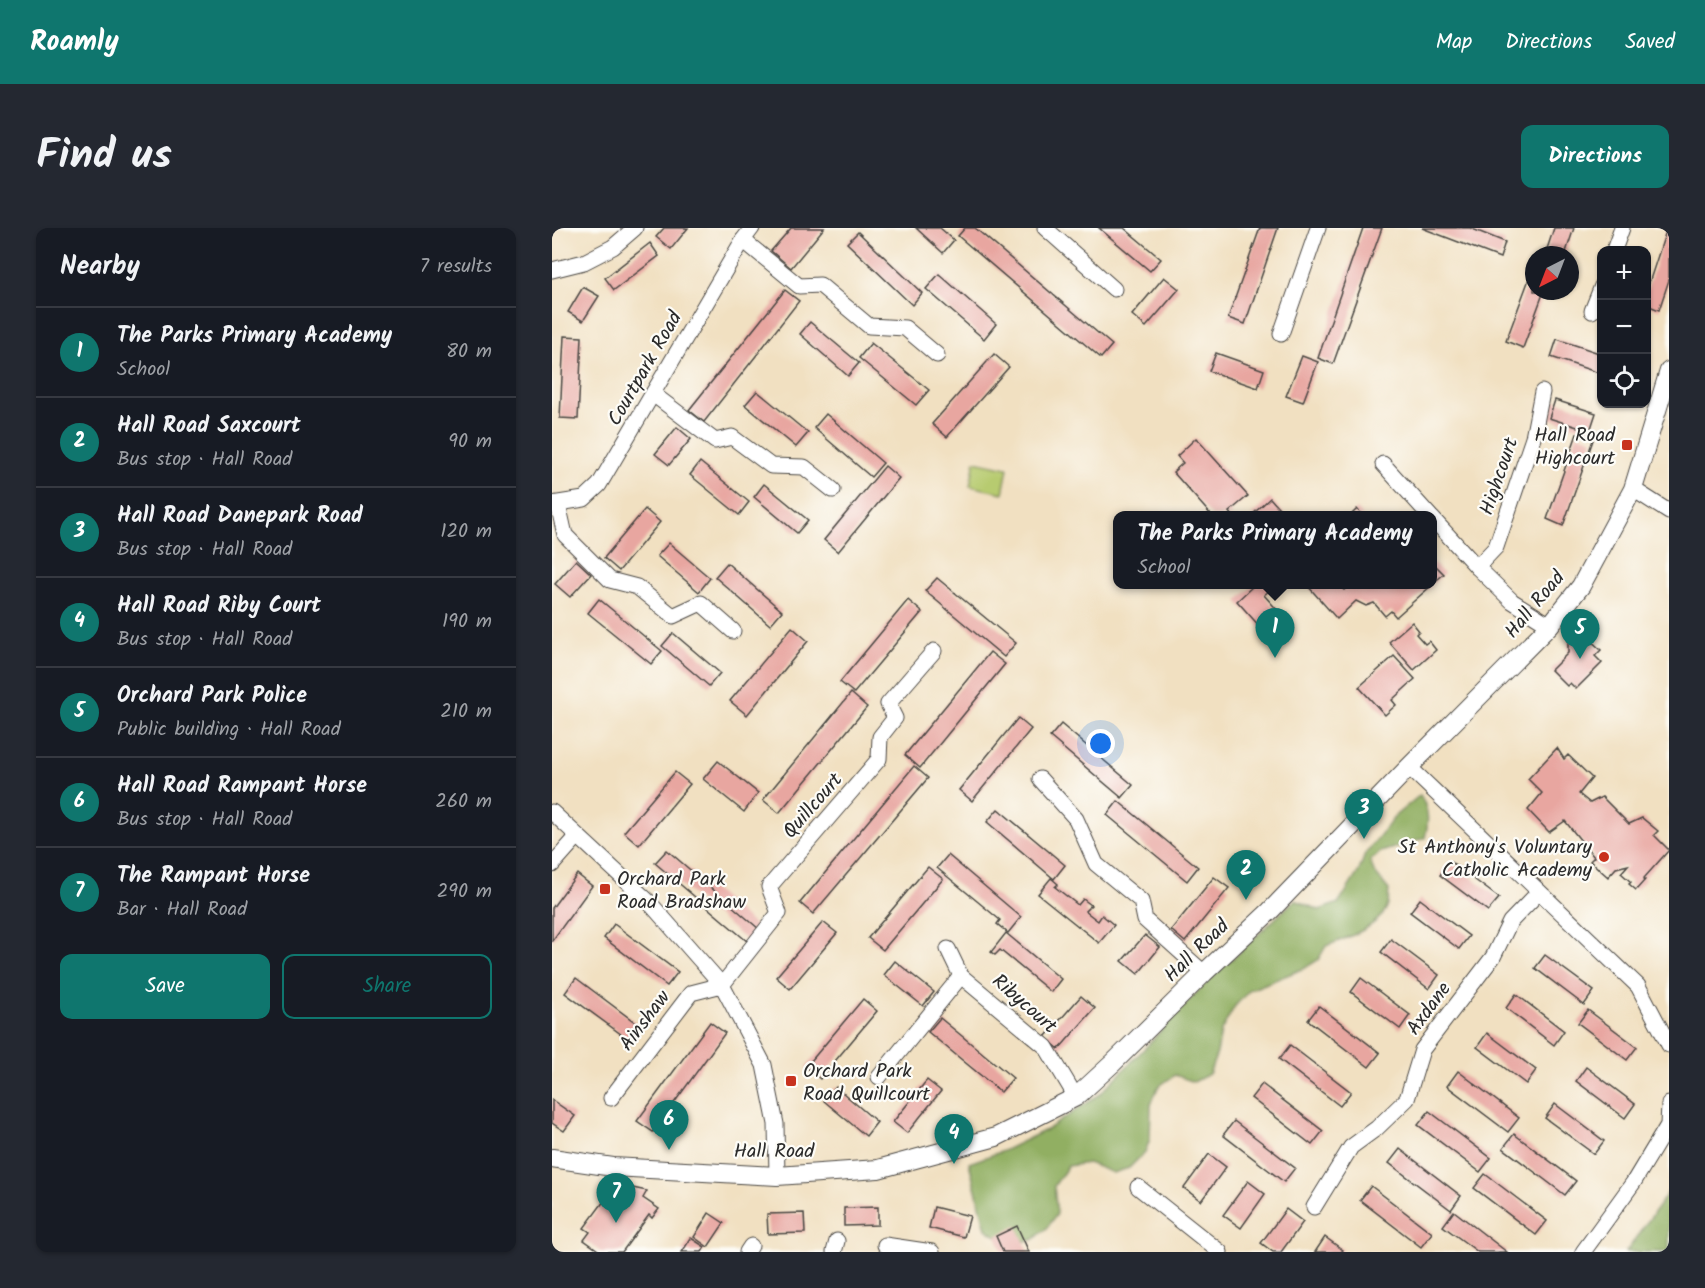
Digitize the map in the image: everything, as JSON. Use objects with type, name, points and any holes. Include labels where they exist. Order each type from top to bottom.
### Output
[{"type":"street","points":[[552,270],[584,262],[613,247],[634,228]]},
{"type":"street","points":[[1046,228],[1114,289]]},
{"type":"street","points":[[1281,334],[1318,228]]},
{"type":"street","points":[[1616,246],[1623,228]]},
{"type":"street","points":[[748,234],[799,286],[820,285],[869,326],[905,328],[937,355]]},
{"type":"street","name":"Courtpark Road","points":[[555,504],[584,499],[599,485],[748,234]]},
{"type":"street","points":[[1592,311],[1597,298]]},
{"type":"street","name":"Hall Road","points":[[552,1158],[613,1167],[777,1176],[878,1168],[996,1137],[1076,1097],[1270,911],[1550,626],[1581,586],[1633,489],[1669,371]]},
{"type":"street","name":"Highcourt","points":[[1477,567],[1496,547],[1533,438],[1542,392]]},
{"type":"street","points":[[653,394],[715,441],[732,437],[771,466],[804,467],[833,490]]},
{"type":"street","points":[[1383,464],[1426,511]]},
{"type":"street","points":[[1633,489],[1669,512]]},
{"type":"street","points":[[555,504],[565,535],[610,580],[637,587],[673,616],[700,603],[734,631]]},
{"type":"street","points":[[1437,524],[1512,601],[1550,626]]},
{"type":"street","name":"Quillcourt","points":[[722,985],[779,913],[769,887],[879,759],[880,737],[895,718],[888,704],[934,651]]},
{"type":"street","points":[[1409,767],[1638,986],[1669,1045]]},
{"type":"street","points":[[1040,779],[1076,819],[1096,864],[1141,901],[1145,920],[1204,973]]},
{"type":"street","points":[[552,812],[649,902],[722,985],[764,1065],[776,1124],[777,1176]]},
{"type":"street","points":[[552,865],[578,837]]},
{"type":"street","name":"Axdane","points":[[1314,1207],[1351,1147],[1377,1128],[1407,1099],[1422,1050],[1493,957],[1510,922],[1539,892]]},
{"type":"street","name":"Ribycourt","points":[[948,949],[961,976],[1046,1047],[1076,1097]]},
{"type":"street","name":"Ribycourt","points":[[879,1077],[961,976]]},
{"type":"street","name":"Ainshaw","points":[[611,1098],[691,993],[722,985]]},
{"type":"street","points":[[1583,1252],[1633,1183],[1668,1125],[1669,1104]]},
{"type":"street","points":[[1138,1187],[1220,1252]]},
{"type":"street","points":[[885,1245],[922,1251]]},
{"type":"green space","points":[[975,461],[1008,468],[1003,493],[970,486]]},
{"type":"green space","points":[[1420,795],[1427,816],[1425,838],[1381,852],[1370,860],[1374,872],[1389,890],[1388,904],[1384,912],[1362,931],[1326,946],[1318,960],[1305,968],[1250,990],[1235,1006],[1221,1031],[1217,1053],[1209,1074],[1194,1082],[1175,1075],[1158,1087],[1151,1105],[1150,1139],[1145,1152],[1129,1168],[1113,1173],[1088,1163],[1068,1166],[1054,1186],[1057,1214],[1047,1228],[1033,1240],[1007,1243],[986,1229],[969,1163],[1003,1151],[1048,1129],[1100,1094],[1199,990],[1295,900],[1319,910],[1339,903],[1359,871],[1365,854],[1396,815]]},
{"type":"green space","points":[[1669,1191],[1669,1252],[1626,1252]]},
{"type":"building","points":[[664,228],[688,228],[671,249],[656,237]]},
{"type":"building","points":[[791,228],[824,228],[791,268],[771,251]]},
{"type":"building","points":[[916,228],[940,228],[954,240],[943,253]]},
{"type":"building","points":[[965,228],[975,228],[1112,345],[1101,358],[958,236]]},
{"type":"building","points":[[1099,228],[1124,228],[1161,259],[1150,271]]},
{"type":"building","points":[[1260,228],[1278,228],[1245,324],[1228,318]]},
{"type":"building","points":[[1363,228],[1382,228],[1333,364],[1318,358]]},
{"type":"building","points":[[1422,228],[1470,228],[1505,242],[1500,258]]},
{"type":"building","points":[[1554,228],[1574,228],[1568,246],[1548,246]]},
{"type":"building","points":[[1667,228],[1669,228],[1669,280],[1659,310],[1651,307],[1651,277]]},
{"type":"building","points":[[858,232],[922,293],[912,305],[847,243]]},
{"type":"building","points":[[650,243],[659,256],[614,290],[605,278]]},
{"type":"building","points":[[939,274],[996,324],[984,339],[926,289]]},
{"type":"building","points":[[1164,277],[1179,289],[1146,327],[1132,315]]},
{"type":"building","points":[[583,287],[599,296],[583,321],[568,312]]},
{"type":"building","points":[[785,290],[799,301],[704,422],[689,410]]},
{"type":"building","points":[[1525,290],[1525,300],[1541,300],[1523,348],[1506,341]]},
{"type":"building","points":[[810,322],[859,363],[848,376],[800,334]]},
{"type":"building","points":[[564,336],[582,337],[578,419],[560,418]]},
{"type":"building","points":[[1557,339],[1597,352],[1597,372],[1551,357]]},
{"type":"building","points":[[871,343],[929,390],[916,405],[859,358]]},
{"type":"building","points":[[1216,353],[1264,370],[1258,388],[1209,371]]},
{"type":"building","points":[[994,354],[1009,367],[947,437],[932,424]]},
{"type":"building","points":[[1302,356],[1318,362],[1303,402],[1286,396]]},
{"type":"building","points":[[757,391],[808,433],[796,447],[745,405]]},
{"type":"building","points":[[1555,400],[1596,413],[1590,431],[1549,418]]},
{"type":"building","points":[[826,414],[883,463],[871,477],[814,428]]},
{"type":"building","points":[[677,427],[691,439],[669,465],[655,454]]},
{"type":"building","points":[[1577,434],[1593,440],[1563,526],[1547,519]]},
{"type":"building","points":[[1196,438],[1248,496],[1230,511],[1208,511],[1173,472],[1183,463],[1177,456]]},
{"type":"building","points":[[700,462],[749,502],[739,515],[690,475]]},
{"type":"building","points":[[885,466],[899,478],[838,552],[824,540]]},
{"type":"building","points":[[764,484],[808,520],[797,533],[754,497]]},
{"type":"building","points":[[1270,498],[1282,511],[1256,511]]},
{"type":"building","points":[[645,509],[660,522],[619,571],[604,558]]},
{"type":"building","points":[[669,543],[710,578],[699,592],[657,556]]},
{"type":"building","points":[[576,560],[591,574],[570,597],[555,584]]},
{"type":"building","points":[[727,563],[782,611],[770,625],[715,577]]},
{"type":"building","points":[[1437,567],[1444,574],[1437,580]]},
{"type":"building","points":[[937,578],[1016,643],[1004,657],[925,591]]},
{"type":"building","points":[[1250,589],[1271,589],[1264,595],[1287,621],[1269,637],[1237,601]]},
{"type":"building","points":[[1311,589],[1428,589],[1396,617],[1391,611],[1385,616],[1374,603],[1366,606],[1356,601],[1337,619]]},
{"type":"building","points":[[599,599],[662,651],[651,664],[588,613]]},
{"type":"building","points":[[908,600],[922,612],[854,693],[840,682]]},
{"type":"building","points":[[1412,622],[1419,631],[1416,634],[1425,644],[1429,641],[1436,650],[1414,670],[1389,642]]},
{"type":"building","points":[[792,627],[808,641],[747,715],[730,701]]},
{"type":"building","points":[[673,633],[720,673],[709,686],[662,646]]},
{"type":"building","points":[[1585,635],[1601,650],[1595,656],[1602,663],[1576,689],[1570,683],[1567,686],[1551,670],[1568,653],[1568,640],[1582,639]]},
{"type":"building","points":[[990,652],[1005,664],[920,768],[905,755]]},
{"type":"building","points":[[1394,656],[1415,679],[1392,700],[1396,705],[1385,715],[1359,687]]},
{"type":"building","points":[[851,693],[867,707],[779,813],[763,800]]},
{"type":"building","points":[[1018,718],[1031,729],[972,801],[959,790]]},
{"type":"building","points":[[1061,724],[1133,785],[1122,798],[1050,737]]},
{"type":"building","points":[[1557,748],[1564,759],[1568,755],[1592,778],[1579,794],[1590,803],[1602,797],[1629,824],[1642,818],[1658,831],[1654,835],[1669,850],[1636,890],[1621,873],[1628,865],[1616,868],[1608,877],[1590,861],[1594,857],[1565,821],[1549,832],[1528,810],[1542,793],[1528,779]]},
{"type":"building","points":[[718,761],[758,793],[744,812],[703,779]]},
{"type":"building","points":[[914,766],[928,778],[813,914],[800,903]]},
{"type":"building","points":[[675,772],[690,784],[639,845],[624,832]]},
{"type":"building","points":[[1118,801],[1198,867],[1187,881],[1107,815]]},
{"type":"building","points":[[998,809],[1065,865],[1054,879],[987,822]]},
{"type":"building","points":[[667,850],[759,929],[748,942],[655,863]]},
{"type":"building","points":[[948,855],[1021,917],[1008,933],[997,924],[1000,920],[937,868]]},
{"type":"building","points":[[1450,861],[1499,898],[1488,911],[1440,875]]},
{"type":"building","points":[[928,867],[943,879],[883,950],[868,938]]},
{"type":"building","points":[[577,874],[592,886],[552,941],[552,908]]},
{"type":"building","points":[[1214,877],[1229,888],[1185,942],[1171,930]]},
{"type":"building","points":[[1051,878],[1058,884],[1055,887],[1078,905],[1083,899],[1091,905],[1085,911],[1098,921],[1102,915],[1114,925],[1099,943],[1038,894]]},
{"type":"building","points":[[1420,899],[1469,936],[1459,949],[1410,912]]},
{"type":"building","points":[[823,922],[837,933],[790,989],[776,977]]},
{"type":"building","points":[[614,924],[678,972],[667,986],[604,938]]},
{"type":"building","points":[[1006,933],[1061,979],[1051,992],[1000,950],[995,955],[991,952]]},
{"type":"building","points":[[1145,935],[1160,947],[1138,974],[1122,961]]},
{"type":"building","points":[[1391,939],[1439,975],[1429,989],[1381,952]]},
{"type":"building","points":[[1545,955],[1594,991],[1584,1005],[1535,968]]},
{"type":"building","points":[[895,961],[934,992],[923,1006],[884,975]]},
{"type":"building","points":[[576,978],[640,1026],[629,1040],[565,993]]},
{"type":"building","points":[[1361,978],[1410,1015],[1400,1029],[1351,992]]},
{"type":"building","points":[[1516,994],[1564,1031],[1554,1045],[1506,1008]]},
{"type":"building","points":[[1081,996],[1095,1008],[1059,1049],[1045,1037]]},
{"type":"building","points":[[863,999],[877,1011],[820,1079],[806,1067]]},
{"type":"building","points":[[1319,1006],[1380,1053],[1369,1067],[1308,1020]]},
{"type":"building","points":[[1588,1010],[1637,1047],[1627,1060],[1578,1023]]},
{"type":"building","points":[[940,1018],[1013,1078],[1001,1092],[928,1032]]},
{"type":"building","points":[[710,1022],[725,1033],[653,1132],[637,1121]]},
{"type":"building","points":[[1487,1033],[1536,1070],[1526,1084],[1477,1047]]},
{"type":"building","points":[[1290,1045],[1351,1092],[1340,1106],[1279,1059]]},
{"type":"building","points":[[1586,1067],[1635,1104],[1625,1118],[1576,1081]]},
{"type":"building","points":[[1458,1071],[1519,1118],[1508,1132],[1447,1086]]},
{"type":"building","points":[[927,1080],[941,1091],[907,1133],[893,1122]]},
{"type":"building","points":[[1262,1084],[1323,1131],[1312,1145],[1251,1098]]},
{"type":"building","points":[[836,1087],[877,1122],[866,1136],[824,1101]]},
{"type":"building","points":[[552,1100],[575,1116],[564,1131],[552,1123]]},
{"type":"building","points":[[1555,1104],[1604,1141],[1594,1154],[1545,1118]]},
{"type":"building","points":[[1429,1111],[1491,1158],[1480,1172],[1418,1125]]},
{"type":"building","points":[[1234,1121],[1295,1168],[1284,1182],[1223,1135]]},
{"type":"building","points":[[1514,1134],[1576,1181],[1565,1195],[1503,1148]]},
{"type":"building","points":[[1400,1149],[1461,1196],[1451,1210],[1389,1163]]},
{"type":"building","points":[[1209,1154],[1226,1167],[1201,1201],[1184,1188]]},
{"type":"building","points":[[1485,1174],[1547,1221],[1536,1235],[1474,1188]]},
{"type":"building","points":[[1248,1181],[1265,1194],[1241,1228],[1223,1215]]},
{"type":"building","points":[[1371,1186],[1432,1233],[1421,1247],[1360,1200]]},
{"type":"building","points":[[628,1187],[647,1191],[643,1198],[659,1209],[652,1218],[649,1215],[622,1252],[601,1252],[584,1240],[590,1232],[584,1228],[613,1189],[622,1195]]},
{"type":"building","points":[[878,1207],[878,1225],[844,1226],[844,1208]]},
{"type":"building","points":[[934,1207],[970,1216],[964,1237],[929,1228]]},
{"type":"building","points":[[1286,1209],[1303,1222],[1281,1252],[1273,1252],[1261,1243]]},
{"type":"building","points":[[1454,1211],[1507,1252],[1478,1252],[1443,1226]]},
{"type":"building","points":[[709,1213],[724,1223],[708,1247],[694,1237]]},
{"type":"building","points":[[804,1213],[805,1233],[768,1234],[767,1214]]},
{"type":"building","points":[[1017,1226],[1029,1252],[1003,1252],[996,1236]]},
{"type":"building","points":[[1325,1237],[1343,1250],[1341,1252],[1315,1252]]},
{"type":"building","points":[[691,1238],[705,1247],[702,1252],[682,1252]]},
{"type":"place","name":"Hall Road Highcourt","points":[[1627,445]]},
{"type":"place","name":"The Parks Primary Academy","points":[[1275,658]]},
{"type":"place","name":"Orchard Park Police","points":[[1580,659]]},
{"type":"place","name":"Hall Road Danepark Road","points":[[1364,839]]},
{"type":"place","name":"St Anthony's Voluntary Catholic Academy","points":[[1604,857]]},
{"type":"place","name":"Orchard Park Road Bradshaw","points":[[605,889]]},
{"type":"place","name":"Hall Road Saxcourt","points":[[1246,900]]},
{"type":"place","name":"Orchard Park Road Quillcourt","points":[[791,1081]]},
{"type":"place","name":"Hall Road Rampant Horse","points":[[669,1150]]},
{"type":"place","name":"Hall Road Riby Court","points":[[954,1164]]},
{"type":"place","name":"The Rampant Horse","points":[[616,1223]]}]
